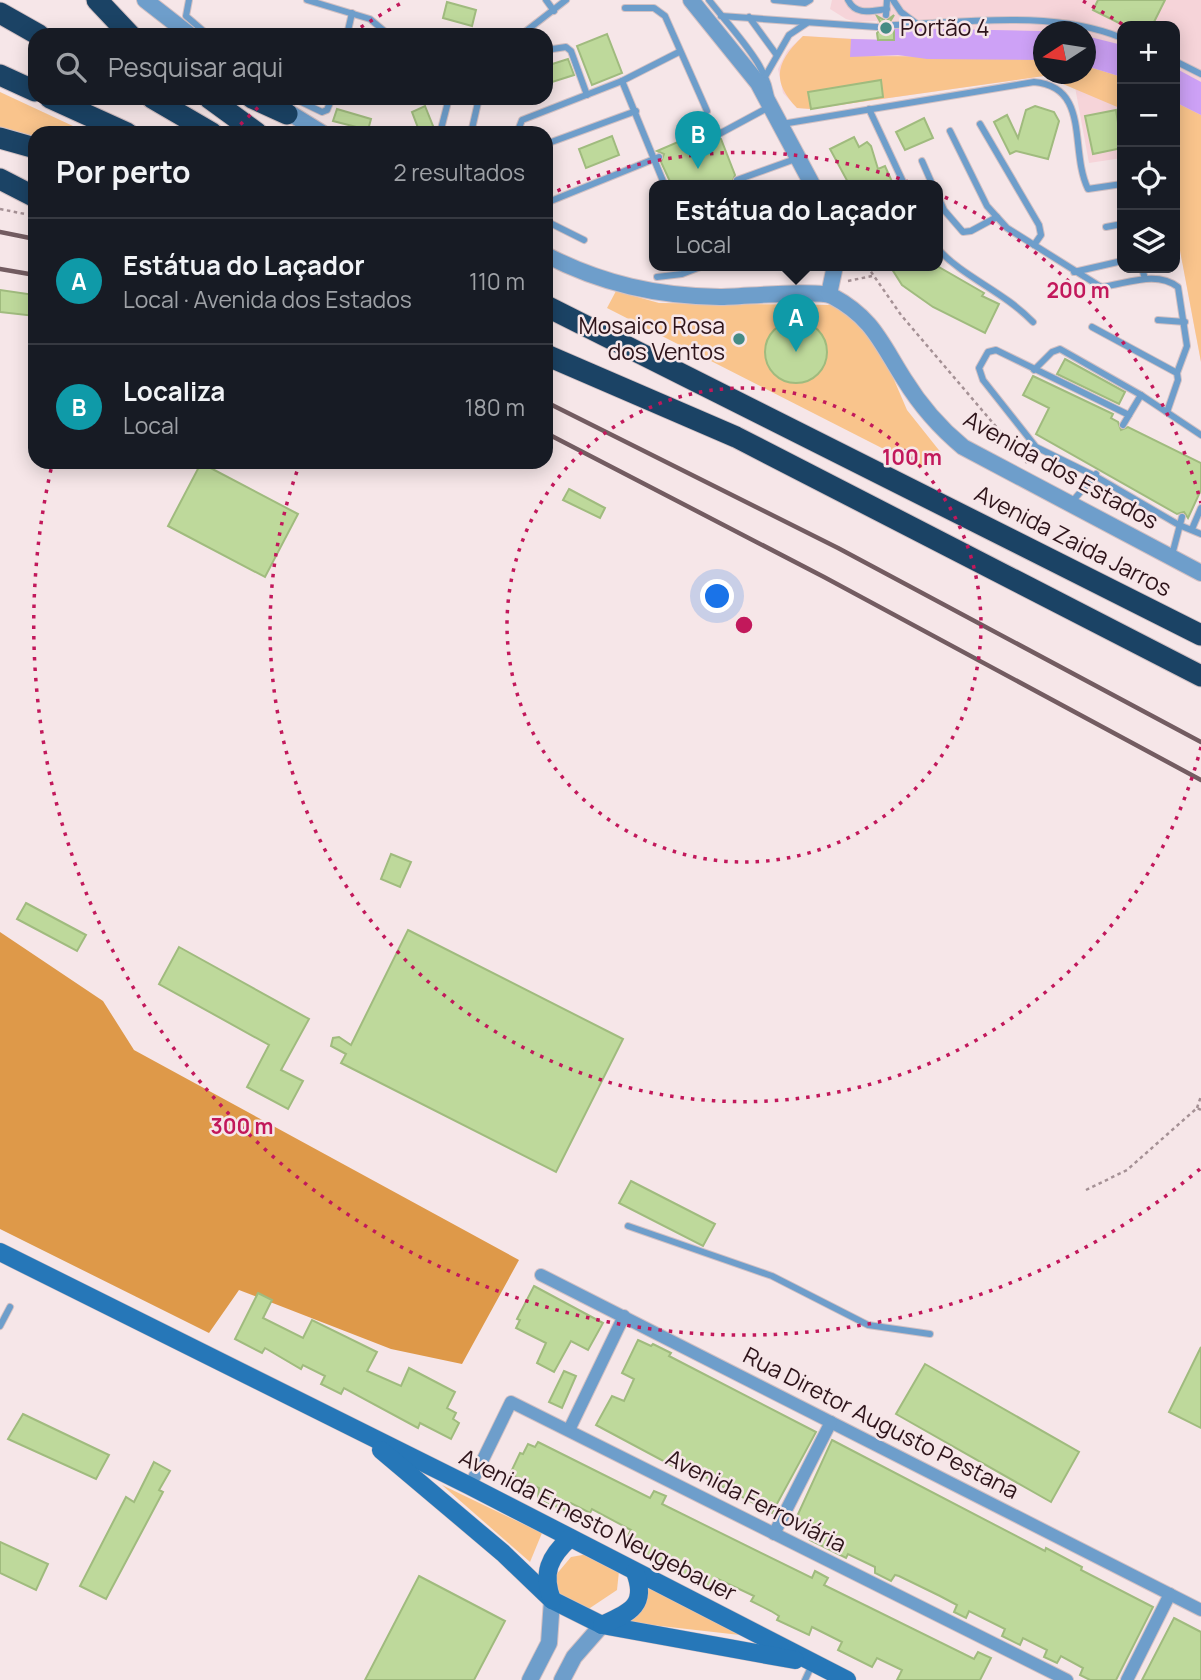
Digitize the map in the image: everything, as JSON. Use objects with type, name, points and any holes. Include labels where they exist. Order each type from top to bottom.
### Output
[{"type":"highway","points":[[97,0],[123,28]]},
{"type":"highway","points":[[0,13],[28,29]]},
{"type":"highway","points":[[0,75],[28,88]]},
{"type":"highway","points":[[65,105],[112,126]]},
{"type":"highway","points":[[164,105],[200,126]]},
{"type":"highway","points":[[219,105],[247,126]]},
{"type":"highway","points":[[0,138],[28,146]]},
{"type":"highway","points":[[0,179],[28,194]]},
{"type":"highway","name":"Avenida Zaida Jarros","points":[[553,310],[1201,635]]},
{"type":"highway","points":[[553,358],[736,437],[1201,676]]},
{"type":"main road","name":"Avenida Ernesto Neugebauer","points":[[0,1252],[470,1486],[847,1680]]},
{"type":"main road","name":"Avenida Ernesto Neugebauer","points":[[359,1432],[503,1553],[552,1600],[602,1625],[813,1663]]},
{"type":"main road","points":[[552,1600],[546,1571],[553,1556],[570,1538]]},
{"type":"main road","points":[[602,1625],[629,1613],[635,1606],[640,1584],[635,1572]]},
{"type":"street","points":[[145,0],[181,28]]},
{"type":"street","points":[[691,0],[758,83],[810,180]]},
{"type":"street","points":[[290,106],[314,126]]},
{"type":"street","points":[[0,191],[28,197]]},
{"type":"street","points":[[553,258],[586,275],[653,292],[719,297],[832,280]]},
{"type":"street","name":"Avenida dos Estados","points":[[832,280],[877,332],[904,380],[947,434],[963,447],[1201,573]]},
{"type":"street","name":"Rua Diretor Augusto Pestana","points":[[541,1275],[1201,1610]]},
{"type":"street","points":[[569,1430],[624,1316]]},
{"type":"street","name":"Avenida Ferroviária","points":[[470,1486],[511,1402],[1067,1680]]},
{"type":"street","points":[[774,1534],[831,1422]]},
{"type":"street","points":[[1127,1680],[1170,1594]]},
{"type":"street","points":[[530,1680],[549,1643],[552,1600]]},
{"type":"street","points":[[562,1680],[574,1657],[602,1625]]},
{"type":"lane","points":[[189,0],[186,16],[200,28]]},
{"type":"lane","points":[[307,0],[370,19],[381,28]]},
{"type":"lane","points":[[546,0],[554,11]]},
{"type":"lane","points":[[531,28],[566,0]]},
{"type":"lane","points":[[709,0],[766,75],[772,93],[771,106],[719,134]]},
{"type":"lane","points":[[774,0],[805,3],[810,0]]},
{"type":"lane","points":[[848,0],[852,8],[860,12],[887,12],[887,0]]},
{"type":"lane","points":[[893,0],[901,12],[917,24]]},
{"type":"lane","points":[[625,8],[654,8],[665,16],[707,111]]},
{"type":"lane","points":[[349,28],[352,13]]},
{"type":"lane","points":[[721,16],[877,27]]},
{"type":"lane","points":[[749,17],[776,54]]},
{"type":"lane","points":[[894,25],[1021,22],[1069,24],[1117,37]]},
{"type":"lane","points":[[766,75],[789,35],[807,23]]},
{"type":"lane","points":[[553,49],[566,47],[571,51],[587,95]]},
{"type":"lane","points":[[520,126],[522,120],[622,81],[679,52]]},
{"type":"lane","points":[[1180,64],[1201,74]]},
{"type":"lane","points":[[622,81],[663,180]]},
{"type":"lane","points":[[782,124],[1034,82],[1052,84],[1065,93],[1071,108],[1088,189],[1117,185]]},
{"type":"lane","points":[[290,106],[322,112],[329,105]]},
{"type":"lane","points":[[442,126],[447,105]]},
{"type":"lane","points":[[473,126],[477,105]]},
{"type":"lane","points":[[869,109],[902,180]]},
{"type":"lane","points":[[553,141],[636,111]]},
{"type":"lane","points":[[980,124],[1039,225],[1041,234],[1034,245]]},
{"type":"lane","points":[[950,131],[987,206],[1007,228],[1101,287],[1145,279],[1169,280],[1178,287],[1185,322],[1186,346],[1167,412]]},
{"type":"lane","points":[[737,180],[799,158]]},
{"type":"lane","points":[[553,200],[656,159]]},
{"type":"lane","points":[[922,161],[930,180]]},
{"type":"lane","points":[[943,208],[963,232],[971,232],[997,217]]},
{"type":"lane","points":[[553,224],[584,240]]},
{"type":"lane","points":[[1106,227],[1117,225]]},
{"type":"lane","points":[[943,253],[959,267],[1013,302],[1033,323]]},
{"type":"lane","points":[[1074,272],[1117,262]]},
{"type":"lane","points":[[657,277],[690,271]]},
{"type":"lane","points":[[1143,273],[1145,279]]},
{"type":"lane","points":[[1158,320],[1185,322]]},
{"type":"lane","points":[[1092,327],[1177,373]]},
{"type":"lane","points":[[1034,370],[1052,352],[1060,349],[1141,395],[1201,435]]},
{"type":"lane","points":[[1129,415],[996,350],[988,352],[979,368],[983,380],[1036,447],[1096,474],[1179,525],[1201,534]]},
{"type":"lane","points":[[1124,425],[1141,395]]},
{"type":"lane","points":[[1071,503],[1096,474]]},
{"type":"lane","points":[[1192,529],[1201,508]]},
{"type":"lane","points":[[1171,558],[1182,517]]},
{"type":"lane","points":[[628,1226],[772,1276],[868,1325],[930,1334]]},
{"type":"lane","points":[[0,1326],[10,1307]]},
{"type":"lane","points":[[805,1680],[813,1663]]},
{"type":"path","points":[[0,209],[28,215]]},
{"type":"path","points":[[870,271],[1030,466]]},
{"type":"path","points":[[832,280],[840,283],[872,276]]},
{"type":"path","points":[[1086,1190],[1127,1170],[1199,1109],[1201,1096]]},
{"type":"shaded area","points":[[832,0],[1201,0],[1201,362],[1180,251],[1180,21],[1117,21],[1117,159],[1089,163],[1075,87],[1067,84],[1096,84],[1096,21],[1033,21],[1033,78],[811,109],[797,108],[783,93],[778,69],[787,51],[803,36],[877,40],[877,21],[857,22],[830,9]]},
{"type":"shaded area","points":[[894,28],[1033,31],[1033,60],[927,59],[898,55],[850,57],[851,39],[893,40]]},
{"type":"shaded area","points":[[803,36],[851,39],[851,56],[1029,57],[1033,58],[1033,78],[811,109],[797,108],[788,98],[780,80],[783,62]]},
{"type":"shaded area","points":[[1096,38],[1117,44],[1117,75],[1096,69]]},
{"type":"shaded area","points":[[1096,69],[1117,75],[1117,107],[1063,84],[1096,84]]},
{"type":"shaded area","points":[[1180,71],[1201,82],[1201,115],[1180,104]]},
{"type":"shaded area","points":[[0,92],[73,126],[28,126],[28,136],[0,127]]},
{"type":"shaded area","points":[[1180,104],[1201,115],[1201,362],[1180,251]]},
{"type":"shaded area","points":[[616,291],[659,303],[837,305],[861,323],[880,347],[907,410],[942,454],[921,468],[607,308]]},
{"type":"shaded area","points":[[0,932],[103,1001],[134,1050],[519,1260],[462,1364],[391,1349],[239,1290],[209,1333],[0,1229]]},
{"type":"shaded area","points":[[442,1485],[542,1533],[530,1562]]},
{"type":"shaded area","points":[[588,1554],[619,1571],[617,1590],[584,1612],[560,1598],[555,1576],[571,1557]]},
{"type":"shaded area","points":[[650,1584],[740,1635],[625,1622],[637,1612]]},
{"type":"building","points":[[1098,0],[1165,0],[1154,21],[1117,22],[1093,10]]},
{"type":"building","points":[[447,2],[476,10],[472,26],[443,18]]},
{"type":"building","name":"Portão 4","points":[[894,15],[888,25],[894,31],[894,40],[878,40],[877,33],[883,27],[877,16],[886,21]]},
{"type":"building","points":[[607,34],[622,73],[592,85],[577,46]]},
{"type":"building","points":[[568,59],[574,75],[553,82],[553,64]]},
{"type":"building","points":[[881,80],[883,97],[811,109],[808,92]]},
{"type":"building","points":[[425,106],[433,126],[417,126],[412,112]]},
{"type":"building","points":[[1035,106],[1054,112],[1059,121],[1048,159],[1016,151],[1010,154],[994,122],[1007,115],[1018,138],[1026,110]]},
{"type":"building","points":[[337,109],[371,119],[369,126],[352,126],[333,121]]},
{"type":"building","points":[[1116,110],[1117,149],[1093,154],[1085,116]]},
{"type":"building","points":[[924,118],[933,138],[905,150],[896,132]]},
{"type":"building","points":[[715,126],[714,136],[721,139],[735,175],[733,180],[669,180],[661,162],[664,154],[657,151]]},
{"type":"building","points":[[612,136],[619,155],[586,168],[579,149]]},
{"type":"building","points":[[854,137],[859,147],[867,142],[871,146],[878,169],[885,166],[891,180],[847,180],[830,149]]},
{"type":"building","points":[[943,269],[984,293],[982,296],[999,304],[985,333],[933,307],[902,285],[893,271]]},
{"type":"building","points":[[0,290],[28,294],[28,315],[0,312]]},
{"type":"building","points":[[796,321],[818,330],[827,352],[818,374],[796,383],[774,374],[765,352],[774,330]]},
{"type":"building","points":[[1065,359],[1125,392],[1119,404],[1057,374]]},
{"type":"building","points":[[1033,376],[1113,414],[1111,418],[1118,422],[1121,430],[1128,427],[1201,463],[1201,490],[1188,518],[1184,512],[1177,514],[1036,434],[1049,408],[1023,395]]},
{"type":"building","points":[[198,469],[212,469],[298,514],[265,577],[168,526]]},
{"type":"building","points":[[569,489],[605,508],[600,518],[563,500]]},
{"type":"building","points":[[391,854],[411,862],[400,887],[381,879]]},
{"type":"building","points":[[26,903],[86,935],[77,951],[17,919]]},
{"type":"building","points":[[408,930],[623,1039],[556,1172],[341,1063],[346,1054],[331,1046],[333,1038],[339,1037],[351,1045]]},
{"type":"building","points":[[179,947],[309,1019],[281,1070],[303,1081],[288,1109],[247,1087],[269,1045],[159,984]]},
{"type":"building","points":[[631,1181],[715,1224],[703,1246],[619,1203]]},
{"type":"building","points":[[534,1286],[603,1323],[588,1350],[571,1341],[554,1372],[537,1363],[546,1343],[516,1328],[520,1320],[517,1319]]},
{"type":"building","points":[[258,1293],[272,1300],[263,1318],[303,1338],[312,1320],[377,1352],[367,1371],[401,1386],[409,1368],[455,1392],[447,1408],[456,1413],[453,1419],[459,1423],[451,1439],[420,1423],[418,1428],[344,1388],[341,1394],[321,1384],[325,1376],[303,1365],[301,1369],[265,1348],[262,1353],[235,1339]]},
{"type":"building","points":[[638,1340],[671,1353],[669,1356],[816,1432],[772,1513],[701,1475],[684,1469],[682,1471],[596,1425],[612,1396],[624,1401],[634,1379],[622,1373]]},
{"type":"building","points":[[1201,1347],[1201,1428],[1169,1412]]},
{"type":"building","points":[[925,1364],[1079,1452],[1051,1502],[896,1414]]},
{"type":"building","points":[[564,1371],[576,1376],[562,1408],[549,1402]]},
{"type":"building","points":[[23,1414],[109,1455],[96,1479],[8,1439]]},
{"type":"building","points":[[832,1440],[1045,1551],[1046,1548],[1082,1567],[1081,1570],[1153,1607],[1116,1680],[1090,1680],[1080,1675],[1083,1668],[1061,1656],[1057,1663],[1044,1657],[1047,1650],[1023,1638],[1020,1645],[1002,1636],[1005,1629],[969,1611],[966,1618],[954,1612],[957,1605],[940,1596],[899,1576],[895,1575],[891,1581],[875,1573],[875,1567],[848,1554],[846,1558],[810,1540],[813,1533],[794,1523]]},
{"type":"building","points":[[538,1442],[650,1498],[654,1491],[666,1496],[662,1504],[812,1578],[815,1571],[828,1578],[824,1585],[974,1659],[978,1652],[991,1658],[980,1680],[897,1680],[902,1670],[877,1658],[872,1667],[838,1650],[842,1642],[812,1627],[809,1635],[777,1620],[779,1616],[751,1601],[754,1596],[716,1578],[710,1589],[623,1544],[631,1530],[592,1509],[590,1513],[571,1503],[567,1511],[557,1507],[538,1498],[539,1488],[510,1474],[520,1453],[523,1454],[528,1444],[535,1447]]},
{"type":"building","points":[[154,1462],[170,1471],[159,1490],[163,1492],[106,1599],[80,1586],[126,1497],[134,1502]]},
{"type":"building","points":[[0,1542],[48,1564],[36,1590],[0,1573]]},
{"type":"building","points":[[419,1576],[505,1621],[474,1680],[365,1680]]},
{"type":"building","points":[[1174,1618],[1201,1632],[1201,1680],[1142,1680]]},
{"type":"railway","points":[[0,232],[28,238]]},
{"type":"railway","points":[[0,269],[28,274]]},
{"type":"railway","points":[[553,406],[838,548],[1201,742]]},
{"type":"railway","points":[[553,437],[824,577],[1201,780]]},
{"type":"place","name":"Portão 4","points":[[886,28]]},
{"type":"place","name":"Localiza","points":[[698,169]]},
{"type":"place","name":"Mosaico Rosa dos Ventos","points":[[739,339]]},
{"type":"place","name":"Estátua do Laçador","points":[[796,352]]}]
